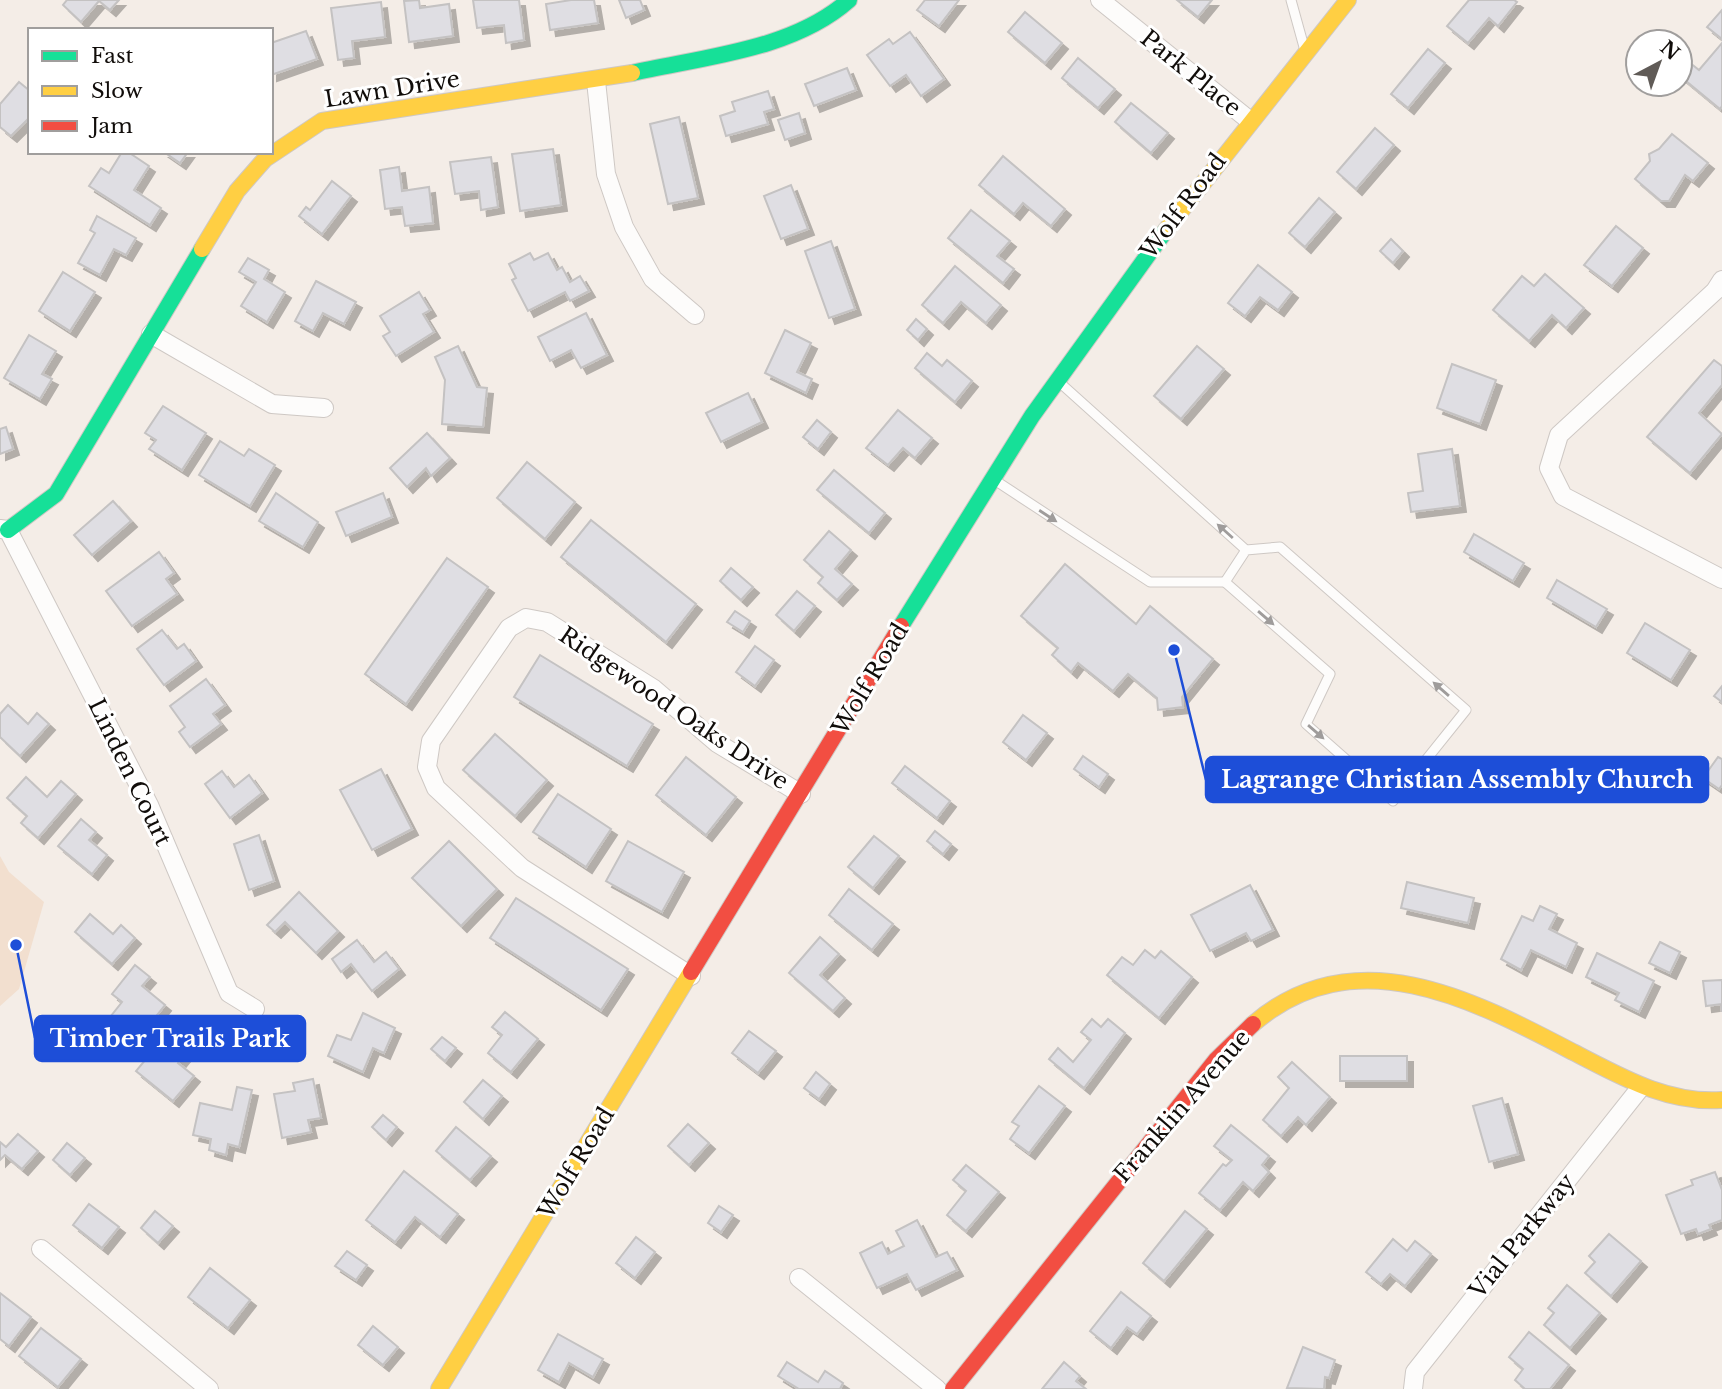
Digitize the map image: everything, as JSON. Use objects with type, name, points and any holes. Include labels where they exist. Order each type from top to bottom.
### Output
[{"type":"street","name":"Lawn Drive","points":[[273,154],[322,121],[596,81],[774,41],[830,17],[849,0]]},
{"type":"street","name":"Park Place","points":[[1100,0],[1249,120]]},
{"type":"street","name":"Wolf Road","points":[[440,1389],[991,478],[1056,379],[1249,120],[1348,0]]},
{"type":"street","points":[[596,81],[606,174],[624,227],[653,279],[695,316]]},
{"type":"street","name":"Lawn Drive","points":[[4,530],[56,494],[237,191],[272,154]]},
{"type":"street","points":[[1722,280],[1715,291],[1559,435],[1549,468],[1563,496],[1722,579]]},
{"type":"street","points":[[151,334],[272,404],[324,408]]},
{"type":"street","name":"Linden Court","points":[[4,530],[149,805],[229,993],[255,1009]]},
{"type":"street","name":"Ridgewood Oaks Drive","points":[[691,976],[522,868],[436,788],[427,767],[431,741],[509,628],[526,618],[547,622],[654,689],[717,743],[801,794]]},
{"type":"street","name":"Franklin Avenue","points":[[953,1389],[1216,1060],[1259,1018],[1301,993],[1329,984],[1354,981],[1424,986],[1478,1004],[1642,1087],[1699,1101],[1722,1100]]},
{"type":"street","name":"Vial Parkway","points":[[1413,1389],[1415,1372],[1642,1087]]},
{"type":"street","points":[[41,1249],[209,1389]]},
{"type":"street","points":[[799,1278],[937,1389]]},
{"type":"lane","points":[[1291,0],[1305,52]]},
{"type":"lane","points":[[991,478],[1150,582],[1225,582],[1330,674],[1306,724],[1394,801],[1466,710],[1280,547],[1246,550],[1056,379]]},
{"type":"lane","points":[[1225,582],[1246,550]]},
{"type":"shaded area","points":[[0,856],[9,872],[44,902],[19,989],[0,1006]]},
{"type":"building","points":[[67,0],[119,0],[110,10],[99,1],[81,22],[63,5]]},
{"type":"building","points":[[419,0],[420,8],[449,4],[453,36],[409,42],[404,1]]},
{"type":"building","points":[[473,0],[519,0],[524,40],[506,43],[504,25],[477,28]]},
{"type":"building","points":[[594,0],[598,23],[550,30],[546,4]]},
{"type":"building","points":[[619,0],[640,0],[644,10],[626,18]]},
{"type":"building","points":[[925,0],[959,0],[939,26],[917,10]]},
{"type":"building","points":[[1177,0],[1212,0],[1198,17]]},
{"type":"building","points":[[1469,0],[1517,2],[1498,26],[1489,18],[1468,43],[1447,26]]},
{"type":"building","points":[[381,2],[385,37],[352,41],[354,58],[338,60],[331,8]]},
{"type":"building","points":[[1722,10],[1722,39],[1707,27]]},
{"type":"building","points":[[1025,12],[1062,43],[1045,63],[1008,32]]},
{"type":"building","points":[[306,31],[317,59],[273,74],[273,42]]},
{"type":"building","points":[[910,32],[944,79],[921,96],[906,75],[890,86],[867,55],[889,39],[893,44]]},
{"type":"building","points":[[1722,43],[1720,109],[1694,88],[1694,66],[1699,70]]},
{"type":"building","points":[[1428,49],[1445,63],[1408,108],[1391,94]]},
{"type":"building","points":[[1078,58],[1115,89],[1098,108],[1062,78]]},
{"type":"building","points":[[847,68],[856,90],[814,106],[805,84]]},
{"type":"building","points":[[19,82],[28,89],[28,119],[11,136],[0,127],[0,104]]},
{"type":"building","points":[[768,91],[774,109],[764,112],[768,124],[726,136],[720,116],[735,111],[732,102]]},
{"type":"building","points":[[1131,103],[1168,133],[1151,153],[1115,122]]},
{"type":"building","points":[[799,113],[805,133],[785,140],[778,120]]},
{"type":"building","points":[[679,117],[698,198],[668,204],[650,124]]},
{"type":"building","points":[[1375,128],[1394,145],[1356,189],[1337,172]]},
{"type":"building","points":[[1672,134],[1708,163],[1693,181],[1685,175],[1669,201],[1661,201],[1635,179],[1650,161],[1649,154],[1659,149]]},
{"type":"building","points":[[553,149],[561,205],[520,211],[512,154]]},
{"type":"building","points":[[121,154],[131,154],[149,166],[134,190],[161,208],[150,225],[89,186],[101,168],[109,173]]},
{"type":"building","points":[[167,154],[187,154],[180,163]]},
{"type":"building","points":[[1003,156],[1065,209],[1051,226],[1023,203],[1014,214],[979,185]]},
{"type":"building","points":[[491,157],[498,207],[481,210],[479,191],[455,194],[450,162]]},
{"type":"building","points":[[399,167],[402,191],[429,187],[433,223],[405,226],[402,207],[385,209],[380,170]]},
{"type":"building","points":[[332,181],[351,196],[322,234],[299,216],[306,207],[310,210]]},
{"type":"building","points":[[791,185],[808,229],[781,239],[764,196]]},
{"type":"building","points":[[1319,198],[1335,212],[1305,247],[1289,233]]},
{"type":"building","points":[[971,210],[1010,241],[997,256],[1014,269],[1003,283],[948,238]]},
{"type":"building","points":[[97,216],[136,238],[126,255],[114,249],[100,275],[78,263],[95,233],[90,230]]},
{"type":"building","points":[[1616,226],[1643,248],[1612,286],[1584,265]]},
{"type":"building","points":[[1391,239],[1403,251],[1393,263],[1380,251]]},
{"type":"building","points":[[831,241],[855,309],[829,318],[805,251]]},
{"type":"building","points":[[530,253],[534,260],[548,253],[557,270],[562,267],[570,282],[580,276],[589,291],[570,301],[565,292],[528,311],[512,280],[516,278],[509,264]]},
{"type":"building","points":[[248,258],[269,270],[264,279],[285,292],[267,322],[241,306],[256,282],[239,272]]},
{"type":"building","points":[[1258,265],[1292,292],[1278,310],[1260,297],[1245,316],[1228,303]]},
{"type":"building","points":[[955,266],[1001,305],[986,323],[961,302],[943,323],[922,305]]},
{"type":"building","points":[[63,272],[95,292],[70,331],[39,311]]},
{"type":"building","points":[[1545,274],[1584,308],[1566,328],[1552,315],[1529,341],[1493,310],[1522,276],[1534,286]]},
{"type":"building","points":[[316,281],[356,302],[344,324],[323,313],[313,331],[295,321]]},
{"type":"building","points":[[419,292],[430,310],[423,314],[434,332],[396,356],[383,336],[390,332],[380,316]]},
{"type":"building","points":[[586,313],[607,355],[581,368],[571,350],[550,361],[538,337]]},
{"type":"building","points":[[916,319],[927,329],[918,340],[907,330]]},
{"type":"building","points":[[785,330],[811,343],[797,372],[812,379],[806,393],[765,373]]},
{"type":"building","points":[[29,335],[56,351],[42,374],[52,379],[40,399],[4,378]]},
{"type":"building","points":[[458,346],[477,387],[487,388],[483,427],[442,424],[445,380],[435,357]]},
{"type":"building","points":[[1197,346],[1224,369],[1181,419],[1154,396]]},
{"type":"building","points":[[927,353],[942,366],[947,360],[972,381],[955,402],[915,368]]},
{"type":"building","points":[[1714,360],[1722,366],[1722,385],[1699,413],[1722,434],[1690,473],[1647,437]]},
{"type":"building","points":[[1452,364],[1496,380],[1480,424],[1437,408]]},
{"type":"building","points":[[748,393],[762,422],[721,442],[706,413]]},
{"type":"building","points":[[163,406],[206,433],[182,470],[149,449],[156,440],[145,433]]},
{"type":"building","points":[[898,410],[932,438],[915,458],[903,448],[888,465],[866,448]]},
{"type":"building","points":[[817,420],[831,432],[818,449],[803,437]]},
{"type":"building","points":[[6,427],[13,449],[0,454],[0,429]]},
{"type":"building","points":[[427,433],[450,458],[431,476],[426,468],[407,487],[390,468]]},
{"type":"building","points":[[220,441],[244,456],[249,449],[275,465],[250,506],[199,475]]},
{"type":"building","points":[[1452,449],[1460,506],[1411,512],[1408,493],[1423,491],[1418,454]]},
{"type":"building","points":[[527,462],[575,502],[545,539],[497,498]]},
{"type":"building","points":[[834,470],[885,513],[869,533],[817,490]]},
{"type":"building","points":[[276,493],[318,522],[303,547],[259,521]]},
{"type":"building","points":[[383,493],[392,517],[346,536],[336,512]]},
{"type":"building","points":[[113,501],[131,521],[92,555],[74,535]]},
{"type":"building","points":[[591,520],[696,604],[666,642],[561,557]]},
{"type":"building","points":[[829,531],[851,550],[835,569],[852,584],[837,600],[818,583],[823,577],[804,560]]},
{"type":"building","points":[[1474,534],[1524,563],[1513,581],[1464,552]]},
{"type":"building","points":[[159,552],[174,573],[166,579],[177,594],[132,626],[106,591]]},
{"type":"building","points":[[447,558],[488,587],[406,704],[365,674]]},
{"type":"building","points":[[1065,564],[1136,624],[1150,606],[1213,659],[1182,697],[1183,707],[1158,710],[1157,698],[1128,674],[1113,691],[1078,663],[1071,672],[1052,655],[1058,648],[1021,616]]},
{"type":"building","points":[[731,568],[753,587],[741,600],[720,581]]},
{"type":"building","points":[[1557,580],[1607,609],[1596,627],[1547,598]]},
{"type":"building","points":[[797,591],[815,606],[794,631],[776,615]]},
{"type":"building","points":[[735,611],[750,621],[743,632],[727,622]]},
{"type":"building","points":[[1645,623],[1690,650],[1671,680],[1627,653]]},
{"type":"building","points":[[162,630],[177,649],[184,644],[196,661],[164,685],[137,649]]},
{"type":"building","points":[[755,646],[774,660],[755,686],[736,672]]},
{"type":"building","points":[[540,655],[653,724],[627,766],[514,697]]},
{"type":"building","points":[[206,679],[225,705],[213,714],[221,724],[190,747],[179,732],[185,727],[170,706]]},
{"type":"building","points":[[1722,686],[1722,702],[1714,696]]},
{"type":"building","points":[[8,705],[28,724],[37,713],[49,724],[20,756],[0,737],[0,714]]},
{"type":"building","points":[[1023,715],[1047,733],[1026,760],[1003,742]]},
{"type":"building","points":[[495,734],[547,780],[515,816],[463,770]]},
{"type":"building","points":[[1083,756],[1108,774],[1099,787],[1074,769]]},
{"type":"building","points":[[686,757],[736,797],[706,835],[656,795]]},
{"type":"building","points":[[1718,757],[1722,759],[1722,785],[1719,789],[1703,778]]},
{"type":"building","points":[[905,766],[950,801],[937,818],[892,783]]},
{"type":"building","points":[[381,769],[412,829],[372,850],[340,790]]},
{"type":"building","points":[[222,771],[234,787],[249,775],[262,793],[230,818],[205,784]]},
{"type":"building","points":[[26,777],[47,797],[61,781],[76,794],[38,838],[21,823],[27,816],[7,798]]},
{"type":"building","points":[[558,794],[611,829],[586,867],[533,832]]},
{"type":"building","points":[[81,819],[96,832],[89,840],[107,855],[92,874],[58,846]]},
{"type":"building","points":[[935,831],[951,844],[943,854],[927,841]]},
{"type":"building","points":[[259,835],[274,881],[249,890],[234,844]]},
{"type":"building","points":[[874,836],[899,856],[873,888],[848,867]]},
{"type":"building","points":[[449,841],[497,889],[461,926],[412,878]]},
{"type":"building","points":[[628,841],[684,872],[662,912],[606,881]]},
{"type":"building","points":[[1407,882],[1474,898],[1468,923],[1401,908]]},
{"type":"building","points":[[1250,885],[1273,930],[1251,941],[1246,933],[1210,951],[1191,915]]},
{"type":"building","points":[[849,889],[893,924],[872,950],[829,915]]},
{"type":"building","points":[[299,892],[338,931],[316,953],[285,922],[275,932],[267,925]]},
{"type":"building","points":[[516,898],[628,969],[601,1010],[490,938]]},
{"type":"building","points":[[1540,906],[1557,914],[1549,929],[1577,943],[1566,967],[1531,950],[1521,970],[1501,959],[1522,916],[1533,921]]},
{"type":"building","points":[[90,914],[113,934],[121,925],[135,938],[112,964],[75,932]]},
{"type":"building","points":[[820,937],[839,954],[820,975],[845,998],[833,1011],[789,973]]},
{"type":"building","points":[[357,940],[374,962],[386,952],[399,969],[372,991],[351,964],[341,972],[332,959]]},
{"type":"building","points":[[1660,942],[1680,952],[1670,973],[1649,963]]},
{"type":"building","points":[[1145,950],[1155,958],[1161,951],[1192,977],[1159,1018],[1107,975],[1122,957],[1133,965]]},
{"type":"building","points":[[1597,953],[1654,981],[1639,1012],[1615,1000],[1619,993],[1586,977]]},
{"type":"building","points":[[135,965],[150,977],[142,986],[165,1005],[142,1034],[125,1020],[121,1025],[111,1016],[122,1002],[112,994]]},
{"type":"building","points":[[1722,980],[1722,1012],[1721,1004],[1706,1006],[1703,981]]},
{"type":"building","points":[[505,1012],[538,1039],[511,1072],[488,1053],[502,1035],[492,1027]]},
{"type":"building","points":[[363,1013],[395,1028],[384,1053],[373,1048],[363,1072],[328,1056],[337,1035],[351,1040]]},
{"type":"building","points":[[1092,1019],[1101,1027],[1108,1019],[1125,1033],[1084,1088],[1049,1059],[1058,1048],[1073,1062],[1091,1040],[1081,1032]]},
{"type":"building","points":[[749,1031],[776,1051],[758,1073],[732,1053]]},
{"type":"building","points":[[167,1034],[188,1051],[178,1063],[194,1076],[173,1101],[136,1071]]},
{"type":"building","points":[[442,1037],[456,1048],[445,1061],[431,1049]]},
{"type":"building","points":[[1340,1056],[1407,1056],[1407,1081],[1340,1081]]},
{"type":"building","points":[[1292,1062],[1330,1097],[1306,1125],[1298,1117],[1281,1136],[1263,1120],[1289,1088],[1278,1077]]},
{"type":"building","points":[[816,1072],[830,1084],[819,1099],[804,1088]]},
{"type":"building","points":[[313,1079],[321,1118],[308,1120],[311,1132],[282,1138],[274,1094],[295,1091],[293,1083]]},
{"type":"building","points":[[483,1080],[502,1096],[483,1119],[464,1102]]},
{"type":"building","points":[[1039,1086],[1065,1106],[1029,1153],[1010,1139],[1019,1126],[1012,1122]]},
{"type":"building","points":[[237,1087],[252,1090],[239,1147],[228,1144],[226,1155],[209,1150],[211,1139],[193,1135],[200,1103],[232,1110]]},
{"type":"building","points":[[1502,1098],[1518,1154],[1489,1162],[1473,1106]]},
{"type":"building","points":[[383,1115],[397,1127],[386,1140],[372,1127]]},
{"type":"building","points":[[688,1124],[709,1143],[689,1165],[668,1146]]},
{"type":"building","points":[[1231,1125],[1269,1156],[1262,1165],[1269,1172],[1253,1191],[1243,1182],[1220,1210],[1199,1193],[1223,1164],[1226,1166],[1232,1160],[1214,1146]]},
{"type":"building","points":[[456,1127],[491,1156],[470,1180],[436,1151]]},
{"type":"building","points":[[18,1134],[38,1151],[22,1169],[5,1155],[0,1160],[0,1142],[6,1147]]},
{"type":"building","points":[[67,1143],[85,1158],[70,1175],[53,1160]]},
{"type":"building","points":[[966,1165],[999,1192],[966,1231],[947,1215],[966,1191],[953,1180]]},
{"type":"building","points":[[404,1171],[458,1214],[440,1237],[415,1217],[395,1242],[366,1220]]},
{"type":"building","points":[[1715,1172],[1722,1190],[1722,1220],[1709,1225],[1711,1229],[1698,1234],[1696,1229],[1681,1234],[1666,1195],[1693,1185],[1691,1180]]},
{"type":"building","points":[[89,1204],[119,1227],[102,1248],[73,1225]]},
{"type":"building","points":[[719,1206],[733,1215],[721,1232],[708,1223]]},
{"type":"building","points":[[155,1211],[173,1226],[158,1243],[141,1228]]},
{"type":"building","points":[[1185,1211],[1207,1229],[1164,1281],[1143,1263]]},
{"type":"building","points":[[917,1220],[936,1257],[947,1252],[957,1270],[916,1290],[907,1274],[877,1288],[860,1253],[882,1242],[888,1254],[904,1246],[896,1231]]},
{"type":"building","points":[[1609,1234],[1641,1261],[1611,1296],[1585,1273],[1595,1262],[1589,1256]]},
{"type":"building","points":[[636,1237],[655,1252],[635,1278],[616,1263]]},
{"type":"building","points":[[1393,1239],[1407,1251],[1415,1241],[1431,1254],[1405,1286],[1390,1274],[1381,1284],[1366,1272]]},
{"type":"building","points":[[347,1251],[367,1265],[356,1280],[335,1266]]},
{"type":"building","points":[[210,1268],[250,1300],[228,1328],[188,1297]]},
{"type":"building","points":[[1567,1285],[1600,1313],[1570,1348],[1544,1325],[1554,1313],[1548,1308]]},
{"type":"building","points":[[1121,1292],[1151,1316],[1137,1334],[1127,1327],[1111,1348],[1090,1331]]},
{"type":"building","points":[[0,1293],[31,1317],[9,1346],[0,1339]]},
{"type":"building","points":[[373,1326],[398,1347],[383,1365],[358,1345]]},
{"type":"building","points":[[41,1328],[81,1359],[58,1387],[19,1356]]},
{"type":"building","points":[[1529,1332],[1569,1365],[1550,1389],[1525,1389],[1515,1380],[1523,1369],[1509,1357]]},
{"type":"building","points":[[558,1334],[603,1359],[593,1377],[569,1363],[559,1382],[538,1370]]},
{"type":"building","points":[[1303,1347],[1335,1360],[1329,1378],[1325,1377],[1324,1389],[1287,1388]]},
{"type":"building","points":[[787,1362],[818,1382],[825,1371],[843,1383],[840,1389],[799,1389],[778,1376]]},
{"type":"building","points":[[1064,1362],[1080,1376],[1076,1381],[1086,1389],[1042,1389]]},
{"type":"traffic: fast","points":[[632,73],[717,56],[774,41],[827,17],[849,0]]},
{"type":"traffic: fast","points":[[901,626],[1032,416],[1166,230]]},
{"type":"traffic: fast","points":[[8,530],[56,494],[202,249]]},
{"type":"traffic: slow","points":[[1166,230],[1348,0]]},
{"type":"traffic: slow","points":[[273,154],[322,121],[632,73]]},
{"type":"traffic: slow","points":[[202,249],[237,191],[272,154]]},
{"type":"traffic: slow","points":[[439,1389],[691,972]]},
{"type":"traffic: slow","points":[[1253,1024],[1292,998],[1331,984],[1372,981],[1413,986],[1454,997],[1495,1013],[1644,1086],[1682,1098],[1722,1100]]},
{"type":"traffic: jam","points":[[691,972],[901,626]]},
{"type":"traffic: jam","points":[[953,1389],[1216,1060],[1253,1024]]},
{"type":"place","name":"Lagrange Christian Assembly Church","points":[[1174,650]]},
{"type":"place","name":"Timber Trails Park","points":[[16,945]]}]
